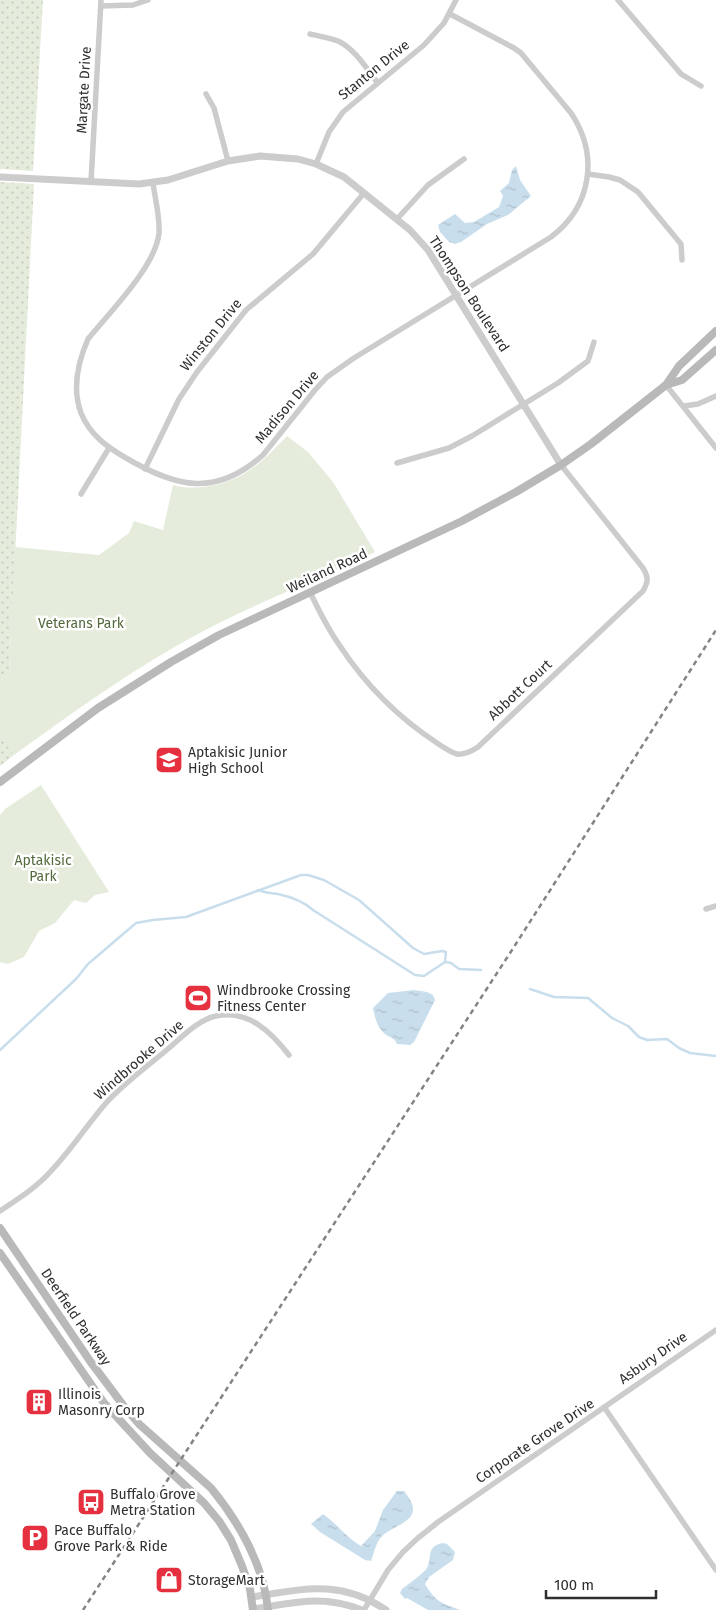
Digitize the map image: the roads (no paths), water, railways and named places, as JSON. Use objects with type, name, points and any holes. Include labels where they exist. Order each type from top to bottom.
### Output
[{"type":"main road","points":[[666,385],[679,366],[716,332]]},
{"type":"main road","points":[[666,385],[682,380],[716,350]]},
{"type":"main road","name":"Weiland Road","points":[[0,782],[98,708],[132,685],[219,635],[462,521],[516,492],[591,444],[666,385]]},
{"type":"main road","name":"Deerfield Parkway","points":[[0,1228],[90,1361],[126,1409],[139,1424],[211,1488],[234,1518],[248,1544],[258,1569],[268,1608]]},
{"type":"main road","name":"Deerfield Parkway","points":[[0,1253],[78,1367],[116,1418],[166,1469],[204,1503],[219,1521],[231,1540],[242,1566],[252,1597],[253,1609]]},
{"type":"street","points":[[101,3],[133,5],[148,0]]},
{"type":"street","name":"Stanton Drive","points":[[316,164],[323,145],[343,112],[424,45],[444,23],[456,0]]},
{"type":"street","points":[[618,0],[680,74],[701,86]]},
{"type":"street","name":"Margate Drive","points":[[91,182],[101,3]]},
{"type":"street","name":"Madison Drive","points":[[153,183],[159,234],[156,248],[144,269],[88,339],[82,352],[78,373],[78,404],[93,433],[109,448],[145,469],[158,476],[188,484],[217,482],[236,475],[263,456],[327,377],[354,358],[560,230],[576,210],[583,197],[588,174],[588,154],[578,123],[521,53],[450,14]]},
{"type":"street","points":[[310,34],[338,41],[346,46],[377,82]]},
{"type":"street","points":[[206,94],[214,108],[228,161]]},
{"type":"street","name":"Thompson Boulevard","points":[[0,177],[120,184],[153,183],[228,161],[248,157],[272,156],[316,164],[344,177],[421,241],[457,295],[560,465]]},
{"type":"street","points":[[397,220],[428,185],[464,159]]},
{"type":"street","points":[[588,174],[620,180],[638,192],[681,244],[682,260]]},
{"type":"street","name":"Winston Drive","points":[[145,469],[179,400],[203,364],[246,310],[313,254],[364,193]]},
{"type":"street","points":[[397,463],[448,448],[472,436],[558,383],[588,361],[594,342]]},
{"type":"street","points":[[666,385],[716,448]]},
{"type":"street","points":[[684,406],[698,404],[716,396]]},
{"type":"street","points":[[81,494],[109,448]]},
{"type":"street","name":"Abbott Court","points":[[310,592],[339,646],[386,702],[411,724],[450,751],[462,754],[470,752],[478,747],[644,591],[648,582],[644,568],[560,465]]},
{"type":"street","points":[[706,909],[716,906]]},
{"type":"street","name":"Windbrooke Drive","points":[[0,1210],[37,1185],[51,1172],[106,1102],[201,1022],[216,1016],[243,1016],[263,1027],[288,1055]]},
{"type":"street","name":"Asbury Drive","points":[[604,1408],[716,1330]]},
{"type":"street","name":"Corporate Grove Drive","points":[[363,1610],[388,1570],[418,1538],[604,1408],[716,1570]]},
{"type":"street","points":[[252,1597],[325,1588],[356,1594],[386,1610]]},
{"type":"street","points":[[253,1609],[268,1608],[306,1600],[324,1600],[346,1604],[363,1610]]},
{"type":"water","points":[[516,166],[520,180],[531,196],[508,215],[487,224],[461,242],[455,244],[449,242],[440,232],[438,225],[455,214],[465,223],[474,222],[499,207],[503,196],[500,191],[509,183],[512,170]]},
{"type":"water","points":[[414,990],[427,992],[433,995],[435,1000],[414,1042],[410,1045],[397,1044],[395,1040],[385,1034],[380,1028],[373,1008],[388,993]]},
{"type":"water","points":[[397,1491],[404,1491],[410,1499],[413,1510],[412,1515],[380,1538],[371,1561],[365,1560],[320,1532],[311,1524],[323,1514],[361,1546],[375,1531],[383,1510]]},
{"type":"water","points":[[443,1543],[447,1544],[455,1552],[453,1560],[429,1577],[425,1584],[432,1595],[440,1601],[460,1610],[428,1610],[407,1598],[405,1599],[400,1593],[402,1589],[427,1568],[430,1552],[434,1547]]},
{"type":"waterway","points":[[0,1050],[76,979],[88,964],[136,923],[186,917],[301,875],[324,880],[359,900],[413,948],[424,954],[446,952],[445,962],[451,963],[459,969],[481,970]]},
{"type":"waterway","points":[[258,890],[288,896],[301,902],[415,975],[424,976],[445,962]]},
{"type":"waterway","points":[[530,989],[554,997],[588,998],[612,1018],[628,1026],[639,1037],[647,1040],[667,1039],[690,1053],[716,1056]]},
{"type":"railway","points":[[83,1610],[512,950],[716,630]]},
{"type":"place","name":"Aptakisic Junior High School","points":[[169,760]]},
{"type":"place","name":"Windbrooke Crossing Fitness Center","points":[[198,998]]},
{"type":"place","name":"Illinois Masonry Corp","points":[[39,1402]]},
{"type":"place","name":"Buffalo Grove Metra Station","points":[[91,1502]]},
{"type":"place","name":"Pace Buffalo Grove Park & Ride","points":[[35,1538]]},
{"type":"place","name":"StorageMart","points":[[169,1580]]},
{"type":"park label","name":"Veterans Park","points":[[81,623]]},
{"type":"park label","name":"Aptakisic Park","points":[[43,868]]}]
